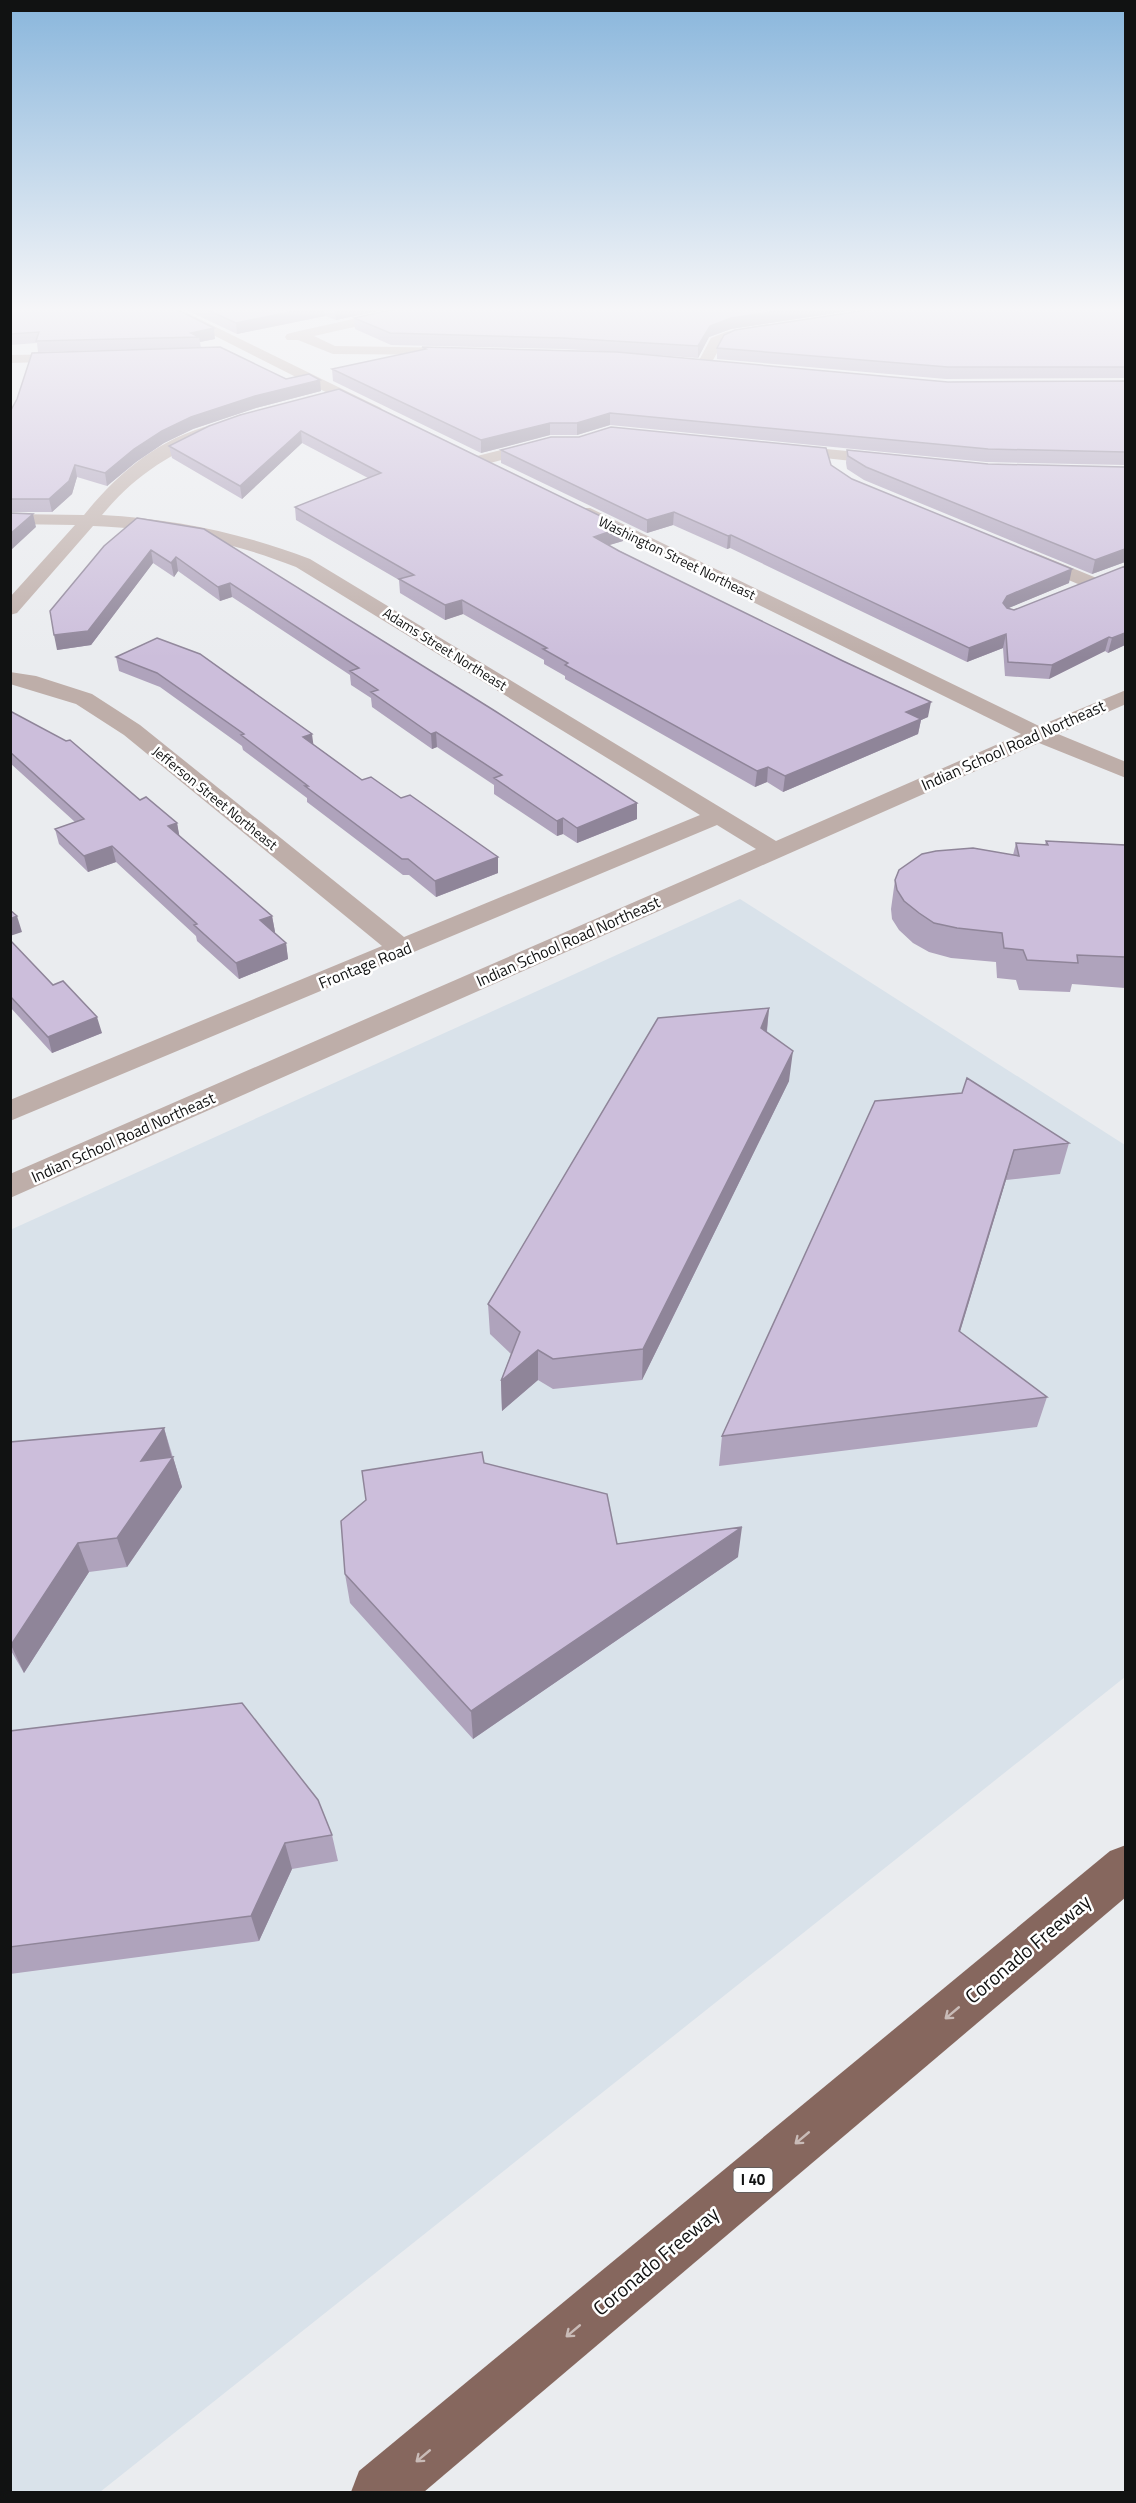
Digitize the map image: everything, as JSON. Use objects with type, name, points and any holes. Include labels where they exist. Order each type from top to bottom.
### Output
[{"type":"highway","name":"Coronado Freeway","points":[[380,2493],[1125,1867]]},
{"type":"street","points":[[10,609],[89,520],[104,499],[138,468],[190,439],[226,425]]},
{"type":"street","points":[[458,451],[501,472],[561,448],[541,445],[479,461]]},
{"type":"street","points":[[763,447],[835,464],[904,461]]},
{"type":"street","name":"Washington Street Northeast","points":[[564,503],[1038,734],[1125,771]]},
{"type":"street","name":"Adams Street Northeast","points":[[10,519],[89,520],[198,531],[251,544],[303,563],[774,850]]},
{"type":"street","points":[[1011,549],[1092,583]]},
{"type":"street","points":[[1072,591],[1114,574]]},
{"type":"street","name":"Jefferson Street Northeast","points":[[10,678],[28,681],[84,699],[132,730],[402,949]]},
{"type":"street","name":"Indian School Road Northeast","points":[[10,1186],[1125,696]]},
{"type":"street","name":"Frontage Road","points":[[10,1111],[718,816]]},
{"type":"shaded area","points":[[740,899],[1125,1145],[1125,1677],[100,2492],[11,2492],[10,1230]]},
{"type":"building","points":[[10,425],[175,425],[134,449],[105,473],[75,465],[69,481],[49,499],[10,499]]},
{"type":"building","points":[[413,425],[623,527],[594,537],[619,551],[931,702],[906,712],[921,719],[785,776],[768,767],[757,771],[565,665],[568,663],[543,649],[547,648],[462,600],[445,605],[399,579],[414,575],[295,507],[381,473],[301,431],[240,486],[169,446],[209,426]]},
{"type":"building","points":[[449,425],[543,425],[481,440]]},
{"type":"building","points":[[734,425],[1125,425],[1125,452],[988,449]]},
{"type":"building","points":[[611,427],[826,448],[831,465],[852,479],[1072,569],[1007,596],[1003,603],[1007,608],[1014,610],[1125,566],[1125,633],[1109,637],[1052,665],[1008,662],[1006,634],[969,648],[731,535],[728,536],[674,512],[647,520],[501,450],[551,437],[579,437]]},
{"type":"building","points":[[847,450],[988,464],[1125,467],[1125,549],[1095,560],[866,467],[848,456]]},
{"type":"building","points":[[10,513],[33,514],[10,534]]},
{"type":"building","points":[[137,518],[204,529],[495,711],[637,803],[577,828],[563,818],[557,821],[494,778],[502,775],[436,732],[431,734],[371,692],[378,690],[350,671],[359,668],[230,583],[218,587],[176,557],[171,563],[151,550],[88,631],[54,635],[50,611],[104,546]]},
{"type":"building","points":[[157,638],[200,654],[312,734],[303,737],[362,780],[371,777],[401,798],[410,795],[498,857],[435,881],[408,859],[402,859],[305,786],[308,786],[241,735],[244,734],[157,673],[116,657]]},
{"type":"building","points":[[10,711],[66,741],[70,740],[140,800],[146,797],[177,823],[168,826],[272,916],[260,920],[286,943],[236,963],[112,846],[84,856],[55,829],[84,819],[10,752]]},
{"type":"building","points":[[1046,841],[1125,845],[1125,957],[1077,955],[1078,963],[1027,960],[1023,950],[1004,948],[1002,933],[934,923],[904,901],[897,890],[895,880],[899,870],[922,854],[973,848],[1019,856],[1016,843],[1048,845]]},
{"type":"building","points":[[10,910],[17,916],[10,919]]},
{"type":"building","points":[[10,940],[53,985],[63,981],[97,1017],[48,1037],[10,996]]},
{"type":"building","points":[[769,1008],[761,1028],[793,1051],[643,1349],[553,1359],[538,1350],[501,1381],[520,1332],[488,1304],[658,1018]]},
{"type":"building","points":[[967,1078],[1069,1143],[1014,1150],[959,1331],[1047,1397],[722,1436],[875,1101],[962,1093]]},
{"type":"building","points":[[164,1428],[141,1461],[173,1457],[117,1538],[78,1543],[11,1645],[10,1442]]},
{"type":"building","points":[[482,1452],[484,1463],[607,1494],[617,1544],[742,1527],[471,1711],[345,1574],[341,1521],[366,1500],[362,1471]]},
{"type":"building","points":[[242,1703],[318,1800],[332,1835],[285,1843],[251,1916],[10,1947],[10,1731]]}]
